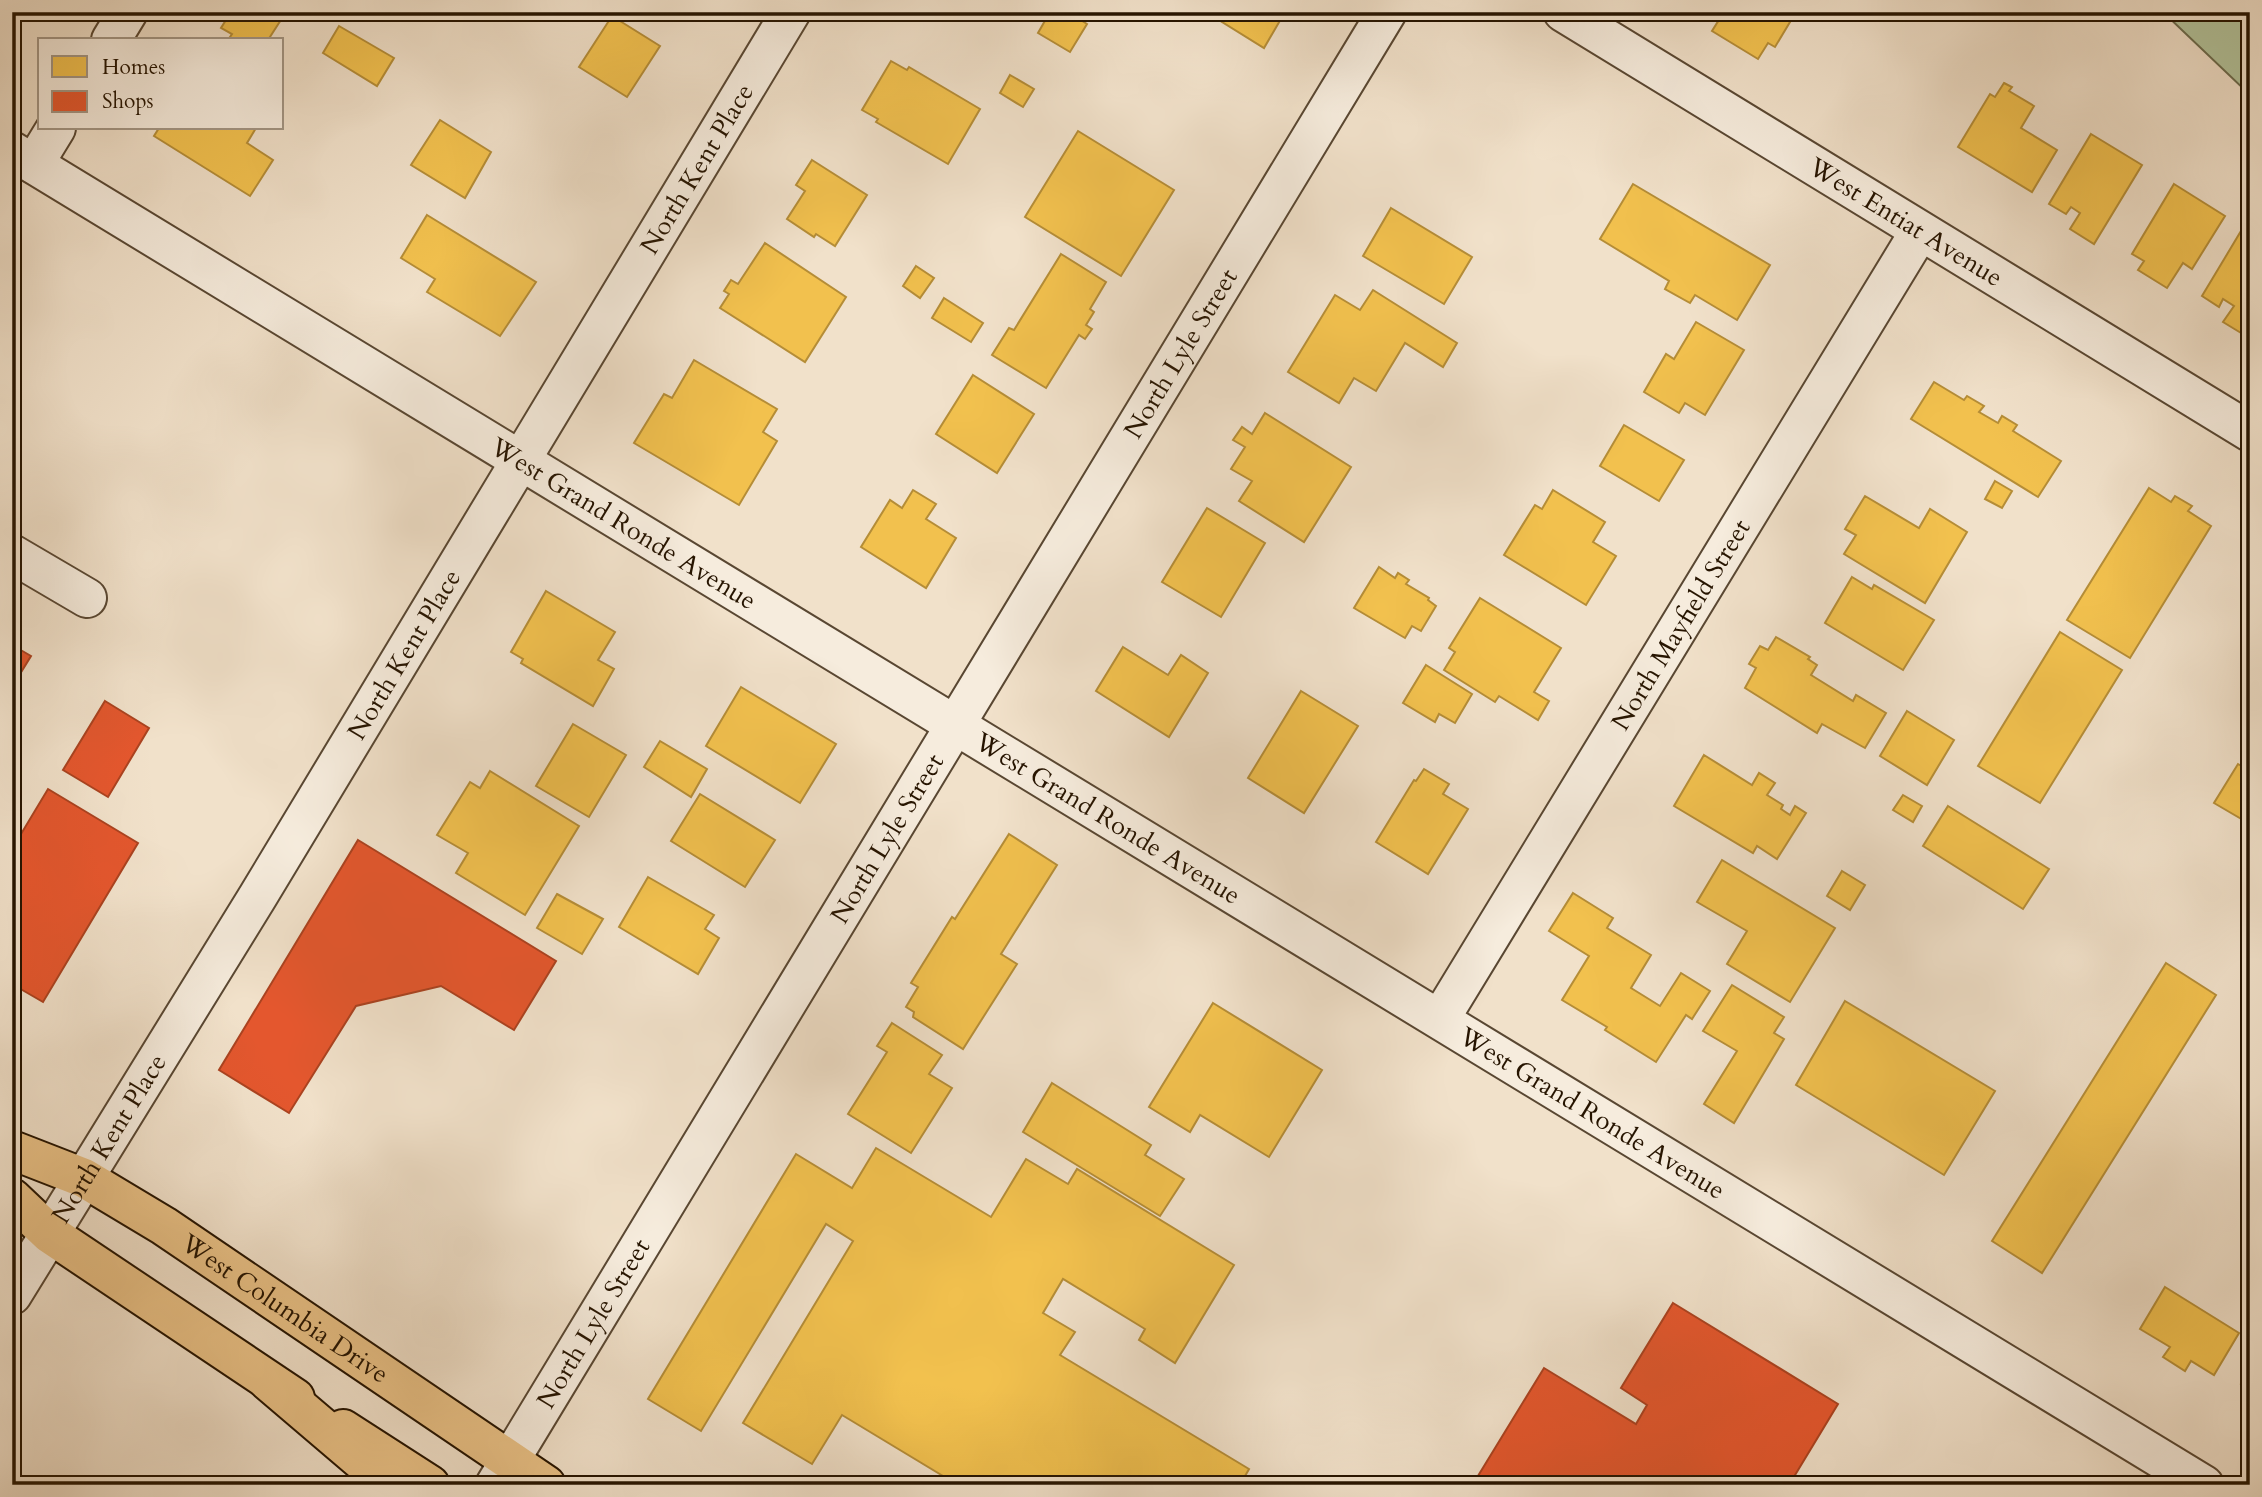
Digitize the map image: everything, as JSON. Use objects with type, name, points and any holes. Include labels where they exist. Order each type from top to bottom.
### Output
[{"type":"main road","name":"West Columbia Drive","points":[[12,1150],[85,1178],[227,1268],[503,1473],[546,1485]]},
{"type":"main road","points":[[12,1198],[50,1234],[268,1381],[430,1485]]},
{"type":"main road","points":[[268,1381],[390,1485]]},
{"type":"street","points":[[112,38],[128,12]]},
{"type":"street","name":"North Kent Place","points":[[12,1295],[258,896],[791,12]]},
{"type":"street","name":"North Lyle Street","points":[[503,1473],[1387,12]]},
{"type":"street","name":"West Entiat Avenue","points":[[1563,12],[2250,432]]},
{"type":"street","points":[[23,157],[54,130]]},
{"type":"street","name":"West Grand Ronde Avenue","points":[[23,157],[2204,1485]]},
{"type":"street","name":"North Mayfield Street","points":[[1440,1019],[1920,231]]},
{"type":"street","points":[[12,554],[87,598]]},
{"type":"green space","points":[[2163,12],[2250,12],[2250,95]]},
{"type":"building: Homes","points":[[12,12],[27,12],[14,32],[12,31]]},
{"type":"building: Homes","points":[[231,12],[286,12],[269,38],[229,38],[232,34],[221,28]]},
{"type":"building: Homes","points":[[1050,12],[1068,12],[1087,24],[1070,52],[1038,33]]},
{"type":"building: Homes","points":[[1206,12],[1285,12],[1264,48]]},
{"type":"building: Homes","points":[[1717,12],[1796,12],[1775,47],[1768,43],[1758,59],[1712,31],[1722,15]]},
{"type":"building: Homes","points":[[612,16],[660,46],[627,97],[579,67]]},
{"type":"building: Homes","points":[[339,26],[394,58],[377,86],[323,53]]},
{"type":"building: Homes","points":[[891,61],[907,70],[909,67],[980,109],[948,164],[876,122],[878,119],[862,110]]},
{"type":"building: Homes","points":[[1010,75],[1034,89],[1023,107],[1000,93]]},
{"type":"building: Homes","points":[[2004,83],[2012,87],[2009,91],[2034,106],[2021,128],[2057,150],[2032,192],[1958,147],[1990,94],[1995,97]]},
{"type":"building: Homes","points":[[440,120],[491,152],[465,198],[411,165]]},
{"type":"building: Homes","points":[[158,130],[255,130],[247,143],[273,160],[250,196],[154,136]]},
{"type":"building: Homes","points":[[1078,131],[1174,190],[1121,276],[1025,217]]},
{"type":"building: Homes","points":[[2091,134],[2142,165],[2094,244],[2070,229],[2080,213],[2071,207],[2066,214],[2049,204]]},
{"type":"building: Homes","points":[[812,160],[867,195],[835,246],[816,234],[814,237],[787,219],[805,191],[796,185]]},
{"type":"building: Homes","points":[[1633,184],[1770,265],[1737,320],[1695,295],[1690,303],[1665,289],[1669,281],[1600,239]]},
{"type":"building: Homes","points":[[2174,184],[2225,216],[2192,269],[2183,263],[2167,288],[2138,270],[2144,261],[2132,254]]},
{"type":"building: Homes","points":[[1391,208],[1472,257],[1444,304],[1363,256]]},
{"type":"building: Homes","points":[[427,215],[536,282],[500,336],[427,292],[435,279],[401,258]]},
{"type":"building: Homes","points":[[2244,226],[2250,230],[2250,330],[2246,336],[2223,322],[2234,306],[2223,299],[2219,307],[2202,296]]},
{"type":"building: Homes","points":[[765,243],[846,297],[805,362],[720,308],[729,294],[724,291],[731,280],[738,284]]},
{"type":"building: Homes","points":[[1061,254],[1106,282],[1090,309],[1094,312],[1086,325],[1092,329],[1085,339],[1079,335],[1046,388],[992,355],[1009,328],[1014,330]]},
{"type":"building: Homes","points":[[916,266],[934,278],[920,298],[903,286]]},
{"type":"building: Homes","points":[[1373,290],[1457,343],[1443,367],[1405,343],[1376,391],[1354,378],[1339,403],[1288,372],[1335,295],[1360,310]]},
{"type":"building: Homes","points":[[944,298],[983,323],[971,342],[932,318]]},
{"type":"building: Homes","points":[[1696,322],[1744,350],[1705,415],[1685,403],[1679,413],[1644,392],[1666,354],[1674,359]]},
{"type":"building: Homes","points":[[694,360],[777,409],[763,432],[777,441],[739,505],[634,443],[664,394],[672,398]]},
{"type":"building: Homes","points":[[973,375],[1034,414],[997,473],[936,434]]},
{"type":"building: Homes","points":[[1934,382],[1964,400],[1967,396],[1984,406],[1979,412],[1998,423],[2002,416],[2017,425],[2013,431],[2061,461],[2038,497],[1911,419]]},
{"type":"building: Homes","points":[[1265,413],[1351,467],[1304,542],[1239,501],[1252,481],[1231,469],[1245,447],[1233,440],[1242,427],[1252,434]]},
{"type":"building: Homes","points":[[1624,425],[1684,460],[1659,501],[1600,466]]},
{"type":"building: Homes","points":[[1995,481],[2012,491],[2002,508],[1985,499]]},
{"type":"building: Homes","points":[[2149,488],[2171,502],[2175,496],[2192,506],[2188,511],[2211,526],[2130,658],[2067,620]]},
{"type":"building: Homes","points":[[913,490],[936,504],[926,519],[956,538],[926,588],[861,547],[890,500],[902,508]]},
{"type":"building: Homes","points":[[1553,490],[1605,522],[1593,542],[1616,556],[1586,605],[1504,555],[1535,505],[1542,509]]},
{"type":"building: Homes","points":[[1865,496],[1919,528],[1930,509],[1967,532],[1925,603],[1844,554],[1856,535],[1845,529]]},
{"type":"building: Homes","points":[[1207,508],[1265,543],[1221,617],[1162,582]]},
{"type":"building: Homes","points":[[1379,567],[1395,578],[1398,573],[1409,580],[1406,584],[1429,598],[1436,606],[1421,631],[1412,626],[1405,638],[1354,608]]},
{"type":"building: Homes","points":[[1852,577],[1872,589],[1874,585],[1934,620],[1903,670],[1825,623]]},
{"type":"building: Homes","points":[[546,591],[615,632],[598,660],[614,669],[593,706],[521,663],[523,659],[511,652]]},
{"type":"building: Homes","points":[[1480,598],[1561,648],[1534,692],[1549,701],[1538,720],[1499,696],[1495,702],[1444,670],[1455,652],[1449,648]]},
{"type":"building: Homes","points":[[2060,632],[2122,670],[2040,803],[1978,766]]},
{"type":"building: Homes","points":[[1776,637],[1810,657],[1808,659],[1817,665],[1811,675],[1853,701],[1856,695],[1886,713],[1865,748],[1822,724],[1817,733],[1745,688],[1756,668],[1749,664],[1760,646],[1768,650]]},
{"type":"building: Homes","points":[[1123,647],[1168,675],[1181,655],[1208,673],[1169,737],[1096,691]]},
{"type":"building: Homes","points":[[1426,665],[1472,694],[1455,723],[1439,714],[1435,722],[1403,703]]},
{"type":"building: Homes","points":[[741,687],[836,744],[800,803],[706,746]]},
{"type":"building: Homes","points":[[1301,691],[1358,726],[1304,813],[1248,778]]},
{"type":"building: Homes","points":[[1907,711],[1954,740],[1927,785],[1880,756]]},
{"type":"building: Homes","points":[[573,724],[626,755],[589,817],[536,786]]},
{"type":"building: Homes","points":[[660,741],[707,769],[691,797],[644,767]]},
{"type":"building: Homes","points":[[1704,755],[1752,785],[1759,773],[1775,783],[1767,795],[1783,805],[1781,809],[1790,815],[1795,806],[1806,813],[1777,859],[1757,846],[1753,853],[1674,806]]},
{"type":"building: Homes","points":[[2238,764],[2250,771],[2250,824],[2214,803]]},
{"type":"building: Homes","points":[[1424,769],[1449,784],[1443,794],[1468,809],[1428,874],[1376,842],[1414,780],[1416,781]]},
{"type":"building: Homes","points":[[490,771],[579,826],[525,915],[456,873],[468,853],[437,835],[470,782],[480,788]]},
{"type":"building: Homes","points":[[700,794],[775,840],[745,887],[671,841]]},
{"type":"building: Homes","points":[[1903,795],[1922,806],[1913,822],[1893,810]]},
{"type":"building: Homes","points":[[1948,806],[2049,869],[2023,909],[1923,846]]},
{"type":"building: Homes","points":[[1009,834],[1057,865],[1001,954],[1017,964],[963,1049],[913,1017],[914,1012],[906,1007],[918,987],[911,983]]},
{"type":"building: Homes","points":[[1722,860],[1835,928],[1790,1002],[1727,964],[1747,931],[1697,902]]},
{"type":"building: Homes","points":[[1842,871],[1865,885],[1850,910],[1827,896]]},
{"type":"building: Homes","points":[[648,877],[714,915],[705,929],[719,938],[698,974],[619,927]]},
{"type":"building: Homes","points":[[1573,893],[1613,918],[1607,928],[1651,955],[1631,988],[1660,1006],[1681,973],[1710,991],[1692,1019],[1686,1015],[1656,1062],[1605,1030],[1607,1027],[1562,1000],[1589,956],[1549,931]]},
{"type":"building: Homes","points":[[557,894],[603,919],[582,954],[537,928]]},
{"type":"building: Homes","points":[[2166,963],[2216,995],[2042,1273],[1992,1241]]},
{"type":"building: Homes","points":[[1732,985],[1784,1017],[1774,1033],[1784,1039],[1734,1123],[1704,1104],[1737,1051],[1703,1031]]},
{"type":"building: Homes","points":[[1845,1001],[1995,1091],[1944,1175],[1796,1085]]},
{"type":"building: Homes","points":[[1213,1003],[1322,1070],[1269,1157],[1200,1115],[1190,1132],[1149,1107]]},
{"type":"building: Homes","points":[[892,1023],[942,1055],[929,1074],[952,1088],[911,1153],[848,1114],[887,1052],[877,1046]]},
{"type":"building: Homes","points":[[1052,1083],[1151,1145],[1145,1155],[1184,1179],[1160,1216],[1023,1132]]},
{"type":"building: Homes","points":[[876,1148],[991,1217],[1026,1159],[1068,1184],[1077,1169],[1234,1265],[1175,1363],[1139,1340],[1145,1329],[1063,1279],[1043,1313],[1075,1332],[1060,1355],[1249,1469],[1240,1485],[958,1485],[842,1415],[812,1464],[743,1423],[853,1241],[826,1224],[701,1431],[648,1399],[796,1154],[852,1188]]},
{"type":"building: Homes","points":[[2165,1287],[2239,1333],[2214,1375],[2191,1361],[2185,1371],[2163,1357],[2170,1347],[2140,1329]]},
{"type":"building: Homes","points":[[2250,1370],[2250,1389],[2241,1384]]},
{"type":"building: Shops","points":[[12,645],[31,656],[12,687]]},
{"type":"building: Shops","points":[[105,701],[149,728],[108,797],[63,770]]},
{"type":"building: Shops","points":[[48,789],[138,843],[43,1002],[12,984],[12,849]]},
{"type":"building: Shops","points":[[358,840],[556,961],[514,1030],[441,986],[356,1006],[289,1113],[219,1070]]},
{"type":"building: Shops","points":[[1673,1303],[1838,1404],[1789,1485],[1492,1485],[1478,1476],[1544,1368],[1636,1424],[1647,1405],[1621,1388]]}]
